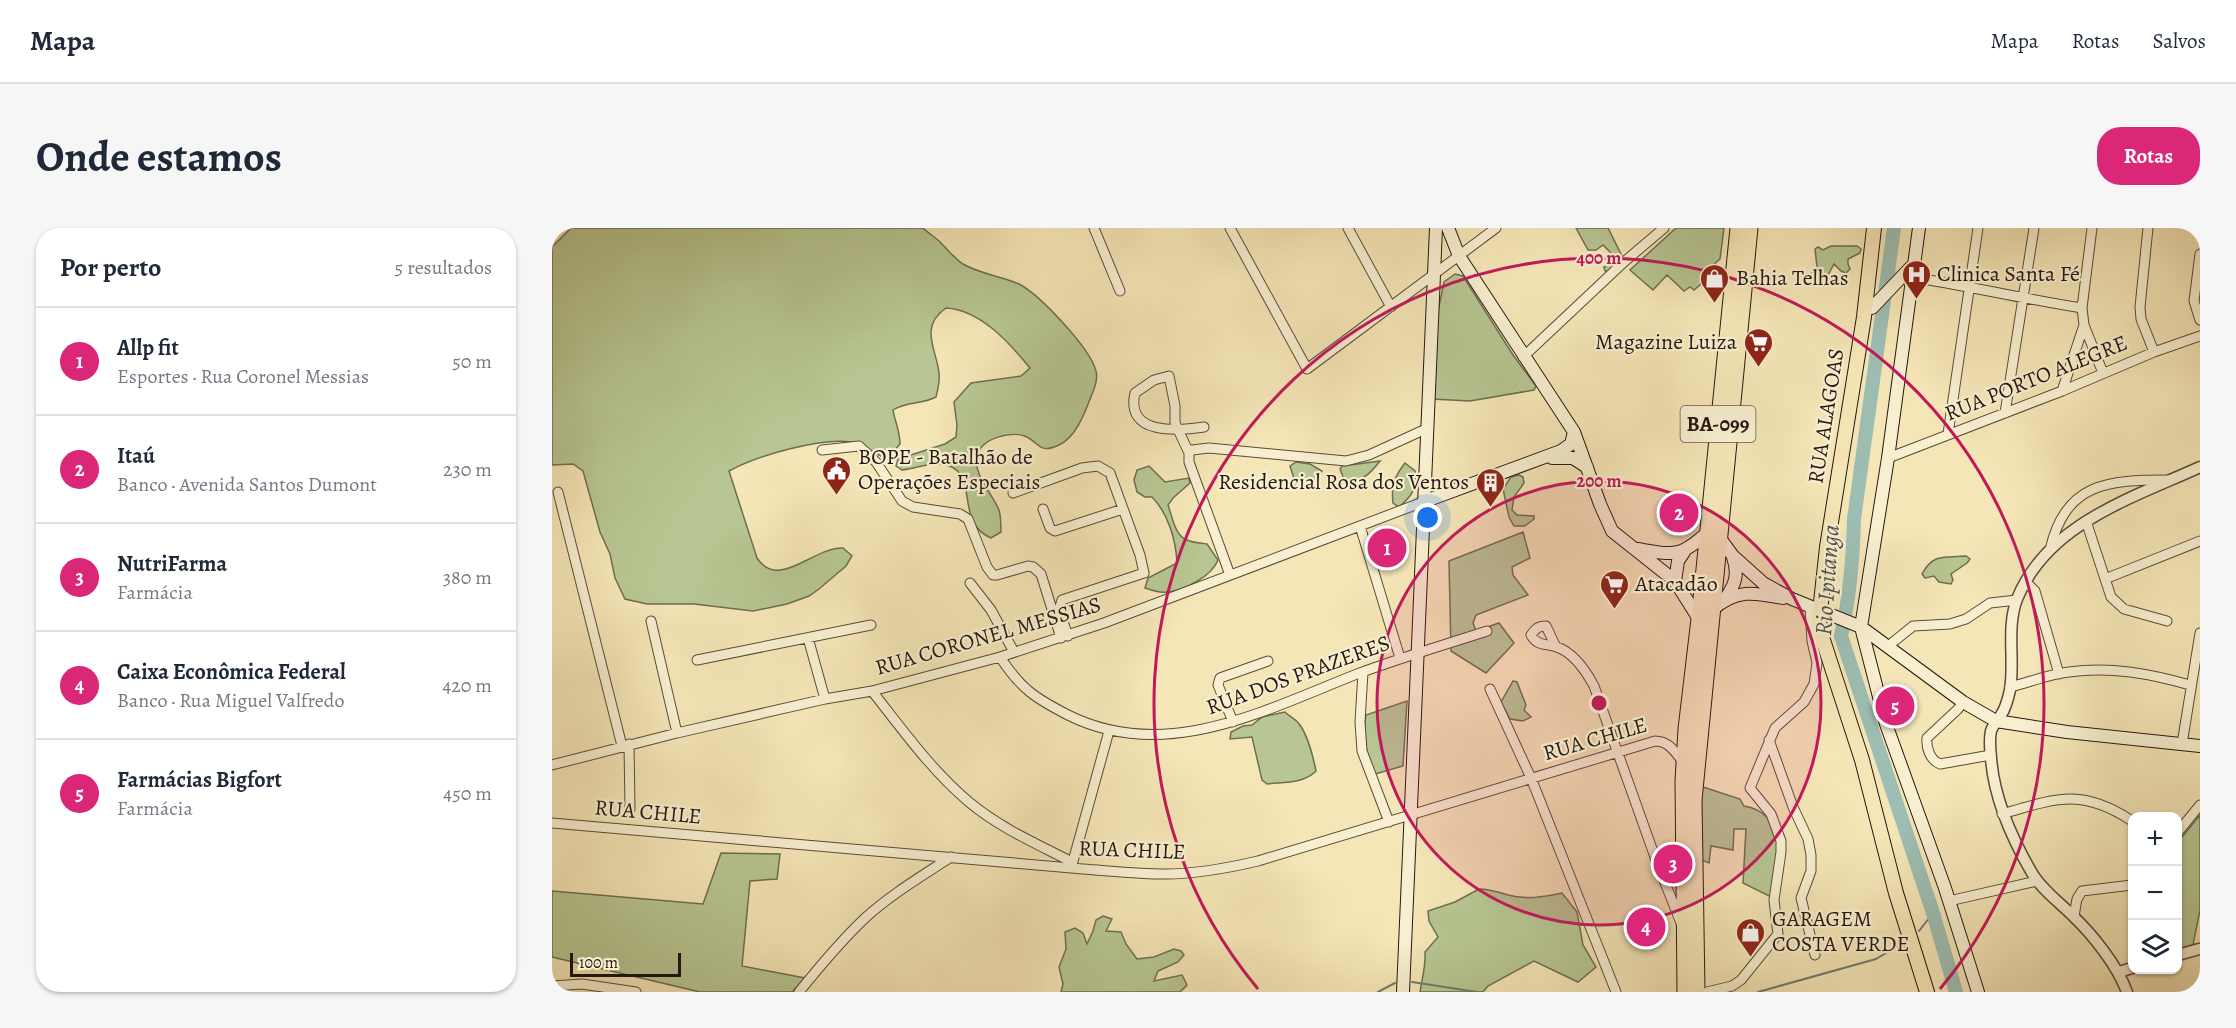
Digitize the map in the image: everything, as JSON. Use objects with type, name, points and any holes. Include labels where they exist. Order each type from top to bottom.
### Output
[{"type":"highway","name":"BA-099","points":[[1697,992],[1694,800],[1706,615],[1738,228]]},
{"type":"highway","name":"BA-099","points":[[1713,534],[1750,228]]},
{"type":"highway","name":"BA-099","points":[[1685,992],[1684,762],[1706,615]]},
{"type":"main road","points":[[1403,992],[1436,228]]},
{"type":"main road","name":"RUA ALAGOAS","points":[[1874,228],[1868,312],[1827,547],[1819,621],[1821,637],[1862,760],[1896,893],[1926,992]]},
{"type":"main road","points":[[1919,228],[1909,273],[1888,458],[1858,625],[1886,724],[1949,901],[1978,992]]},
{"type":"main road","points":[[1450,231],[1459,256],[1574,432],[1612,531],[1675,582],[1706,615],[1724,600],[1734,586],[1737,575],[1733,556]]},
{"type":"main road","points":[[1868,312],[1909,273]]},
{"type":"main road","points":[[1423,502],[1567,448],[1573,441],[1574,432]]},
{"type":"main road","points":[[1540,459],[1573,458],[1587,467]]},
{"type":"main road","points":[[1675,582],[1678,561],[1684,552],[1713,534],[1733,556],[1763,582],[1792,599],[1858,625],[1963,702],[1996,721],[2067,732],[2200,746]]},
{"type":"main road","points":[[1635,549],[1684,552]]},
{"type":"main road","points":[[1724,600],[1746,593],[1792,599]]},
{"type":"street","points":[[1094,228],[1120,291]]},
{"type":"street","points":[[1230,228],[1307,369],[1496,228]]},
{"type":"street","points":[[1348,228],[1391,307]]},
{"type":"street","points":[[1523,357],[1624,262],[1664,228]]},
{"type":"street","points":[[1948,434],[1978,228]]},
{"type":"street","points":[[2005,413],[2034,228]]},
{"type":"street","points":[[2092,228],[2082,308],[2084,325],[2103,373]]},
{"type":"street","points":[[2148,228],[2140,307],[2141,320],[2154,352]]},
{"type":"street","points":[[2200,254],[2194,301],[2200,320]]},
{"type":"street","points":[[1909,273],[2023,299],[2082,308]]},
{"type":"street","points":[[1380,287],[1391,293],[1407,295]]},
{"type":"street","points":[[2062,391],[2084,325]]},
{"type":"street","name":"RUA PORTO ALEGRE","points":[[1888,458],[2062,391],[2154,352],[2200,336]]},
{"type":"street","points":[[1204,427],[1178,429],[1143,424],[1132,404],[1135,393],[1154,380],[1169,376],[1178,429],[1189,453],[1189,462],[1230,575]]},
{"type":"street","points":[[1189,453],[1192,450],[1209,448],[1346,461],[1369,455],[1428,428]]},
{"type":"street","points":[[822,450],[859,446],[876,462],[902,501],[913,507],[960,514],[968,519],[989,572],[998,575],[1022,567],[1034,567],[1041,574],[1064,637]]},
{"type":"street","points":[[1013,493],[1082,468],[1098,466],[1110,473],[1123,509],[1144,573],[1062,600],[1048,596]]},
{"type":"street","points":[[2049,550],[2086,521],[2200,467]]},
{"type":"street","points":[[2127,992],[2119,972],[2074,916],[2037,880],[2002,813],[1995,793],[1990,755],[1991,732],[2005,708],[2010,687],[2012,632],[2017,600],[2026,582],[2049,550],[2060,520],[2071,504],[2093,488],[2111,482],[2173,480]]},
{"type":"street","points":[[558,492],[626,745],[630,809]]},
{"type":"street","name":"RUA CORONEL MESSIAS","points":[[552,765],[677,733],[825,699],[872,691],[1000,657],[1064,637],[1423,502]]},
{"type":"street","points":[[1043,509],[1050,528],[1055,531],[1123,509]]},
{"type":"street","points":[[2086,521],[2111,597],[2124,609],[2168,621]]},
{"type":"street","points":[[1360,526],[1400,658]]},
{"type":"street","points":[[2105,579],[2200,541]]},
{"type":"street","points":[[2026,582],[2035,591],[2045,619],[2059,674]]},
{"type":"street","points":[[970,583],[991,610],[1014,652]]},
{"type":"street","points":[[1062,600],[1059,610],[1064,637]]},
{"type":"street","points":[[1887,647],[1913,626],[1950,624],[1966,619],[1990,603],[2017,600]]},
{"type":"street","points":[[1707,992],[1732,986],[1741,980],[1778,934],[1774,900],[1781,841],[1771,814],[1750,788],[1775,728],[1804,702],[1814,684],[1817,663],[1812,641],[1820,611]]},
{"type":"street","points":[[651,621],[677,733]]},
{"type":"street","points":[[697,660],[871,625]]},
{"type":"street","points":[[1556,646],[1536,642],[1531,635],[1538,627],[1546,626],[1556,646],[1579,663],[1588,674],[1684,930]]},
{"type":"street","name":"RUA DOS PRAZERES","points":[[1000,657],[1020,684],[1031,694],[1075,718],[1109,731],[1172,734],[1199,731],[1233,722],[1400,658],[1487,631]]},
{"type":"street","points":[[2182,744],[2200,633]]},
{"type":"street","points":[[808,638],[825,699]]},
{"type":"street","points":[[1233,722],[1218,685],[1220,678],[1268,661]]},
{"type":"street","points":[[2010,687],[2059,674],[2098,670],[2151,674],[2190,685]]},
{"type":"street","points":[[1363,672],[1360,723],[1362,751],[1389,822]]},
{"type":"street","points":[[1490,689],[1531,778],[1616,992]]},
{"type":"street","points":[[872,691],[933,766],[969,802],[1008,829],[1072,865],[1109,731]]},
{"type":"street","points":[[1963,702],[1928,738],[1934,762],[1940,764],[1990,755]]},
{"type":"street","points":[[1769,740],[1808,839],[1812,855],[1811,871],[1801,898],[1815,955]]},
{"type":"street","name":"RUA CHILE","points":[[552,823],[1165,874],[1220,870],[1258,861],[1655,741],[1663,741],[1684,762]]},
{"type":"street","points":[[2002,813],[2071,798],[2100,803],[2128,818]]},
{"type":"street","points":[[2182,827],[2200,805]]},
{"type":"street","points":[[799,992],[835,948],[866,917],[951,857]]},
{"type":"street","points":[[1949,901],[2037,880]]},
{"type":"street","points":[[2074,916],[2077,899],[2082,891],[2128,886]]},
{"type":"street","points":[[2182,954],[2200,950]]},
{"type":"street","points":[[2119,972],[2128,969]]},
{"type":"street","points":[[552,986],[636,992]]},
{"type":"green space","points":[[571,228],[923,228],[963,264],[1019,284],[1039,299],[1075,336],[1092,361],[1097,378],[1085,412],[1077,428],[1066,441],[1048,449],[1027,437],[1013,434],[991,440],[980,450],[977,456],[978,470],[1000,515],[1001,532],[991,538],[979,530],[972,520],[965,484],[953,467],[934,464],[902,470],[896,466],[898,459],[945,444],[956,437],[954,402],[971,383],[1021,376],[1030,368],[1003,338],[982,321],[959,310],[946,308],[938,315],[931,330],[939,376],[936,397],[903,405],[893,410],[900,444],[892,453],[881,456],[852,442],[823,442],[772,454],[729,471],[757,558],[766,567],[776,570],[786,569],[832,549],[843,548],[852,556],[846,566],[809,596],[787,604],[753,611],[694,604],[647,604],[625,599],[615,578],[610,554],[600,532],[583,471],[573,464],[552,465],[552,247]]},
{"type":"green space","points":[[1576,228],[1608,228],[1623,258],[1608,272],[1605,271],[1604,267],[1617,259],[1603,245],[1596,250],[1588,250]]},
{"type":"green space","points":[[1676,228],[1724,228],[1720,259],[1702,275],[1701,284],[1694,290],[1690,287],[1684,291],[1667,275],[1653,290],[1630,270]]},
{"type":"green space","points":[[1831,246],[1857,246],[1861,249],[1860,253],[1848,259],[1850,269],[1846,273],[1834,264],[1826,279],[1812,278],[1810,275],[1817,267],[1815,249],[1818,247],[1823,250]]},
{"type":"green space","points":[[1455,274],[1463,276],[1513,355],[1536,386],[1534,390],[1470,401],[1432,399],[1435,326],[1444,282]]},
{"type":"green space","points":[[1380,461],[1369,473],[1356,480],[1344,479],[1340,469],[1342,466]]},
{"type":"green space","points":[[1296,462],[1310,464],[1322,471],[1311,482],[1296,485],[1290,466]]},
{"type":"green space","points":[[1405,463],[1415,471],[1415,483],[1410,496],[1399,507],[1393,503],[1392,492],[1396,477]]},
{"type":"green space","points":[[1149,466],[1165,482],[1189,478],[1190,483],[1168,505],[1173,520],[1183,538],[1207,544],[1218,560],[1204,577],[1168,592],[1157,592],[1145,588],[1148,578],[1177,563],[1173,536],[1163,511],[1152,497],[1145,497],[1137,492],[1134,480],[1137,470]]},
{"type":"green space","points":[[1519,475],[1523,477],[1524,483],[1514,497],[1512,510],[1517,515],[1534,516],[1534,519],[1525,526],[1514,526],[1509,517],[1503,489],[1511,477]]},
{"type":"green space","points":[[1523,532],[1530,558],[1512,567],[1513,575],[1528,595],[1476,615],[1473,623],[1476,631],[1499,623],[1514,643],[1486,673],[1451,651],[1449,561]]},
{"type":"green space","points":[[1966,556],[1970,559],[1951,574],[1953,580],[1951,584],[1939,582],[1934,576],[1925,578],[1922,574],[1926,567],[1935,560]]},
{"type":"green space","points":[[1513,681],[1517,682],[1526,705],[1524,710],[1531,717],[1523,721],[1510,719],[1501,702]]},
{"type":"green space","points":[[1407,701],[1403,766],[1375,774],[1366,745],[1364,730],[1366,715]]},
{"type":"green space","points":[[1285,712],[1303,730],[1316,771],[1299,780],[1267,784],[1262,780],[1252,737],[1230,739],[1231,732],[1243,726],[1252,725],[1262,717]]},
{"type":"green space","points":[[1700,786],[1740,799],[1744,806],[1759,811],[1768,819],[1777,842],[1776,870],[1771,897],[1743,883],[1746,829],[1734,829],[1733,850],[1711,846],[1709,863],[1699,859]]},
{"type":"green space","points":[[2200,815],[2200,910],[2193,945],[2182,949],[2182,866],[2182,837]]},
{"type":"green space","points":[[721,853],[780,854],[777,879],[750,881],[742,966],[805,978],[792,992],[700,992],[552,957],[552,891],[703,904]]},
{"type":"green space","points":[[1479,889],[1528,898],[1562,893],[1577,912],[1583,945],[1596,967],[1578,982],[1534,961],[1488,986],[1483,992],[1420,992],[1425,952],[1438,937],[1429,921],[1428,911],[1455,902]]},
{"type":"green space","points":[[1103,916],[1112,919],[1106,931],[1121,932],[1126,944],[1137,959],[1154,957],[1174,949],[1181,951],[1184,955],[1178,962],[1158,971],[1154,981],[1182,975],[1187,985],[1180,992],[1061,992],[1063,984],[1059,967],[1066,949],[1065,932],[1075,928],[1083,933],[1087,944],[1096,920]]},
{"type":"waterway","name":"Rio Ipitanga","points":[[1894,228],[1854,519],[1847,607],[1841,636],[1933,913],[1956,992]]},
{"type":"waterway","points":[[1919,931],[1933,913]]},
{"type":"waterway","points":[[1758,992],[1876,959],[1903,943]]},
{"type":"waterway","points":[[1412,982],[1477,992]]},
{"type":"waterway","points":[[1378,992],[1395,983]]},
{"type":"place","name":"Clinica Santa Fé","points":[[1916,300]]},
{"type":"place","name":"Bahia Telhas","points":[[1715,304]]},
{"type":"place","name":"Magazine Luiza","points":[[1758,368]]},
{"type":"place","name":"BOPE - Batalhão de Operações Especiais","points":[[837,496]]},
{"type":"place","name":"Residencial Rosa dos Ventos","points":[[1490,508]]},
{"type":"place","name":"Itaú","points":[[1679,513]]},
{"type":"place","name":"Allp fit","points":[[1387,548]]},
{"type":"place","name":"Atacadão","points":[[1614,610]]},
{"type":"place","name":"Farmácias Bigfort","points":[[1895,706]]},
{"type":"place","name":"NutriFarma","points":[[1673,864]]},
{"type":"place","name":"Caixa Econômica Federal","points":[[1646,927]]},
{"type":"place","name":"GARAGEM COSTA VERDE","points":[[1751,958]]}]
